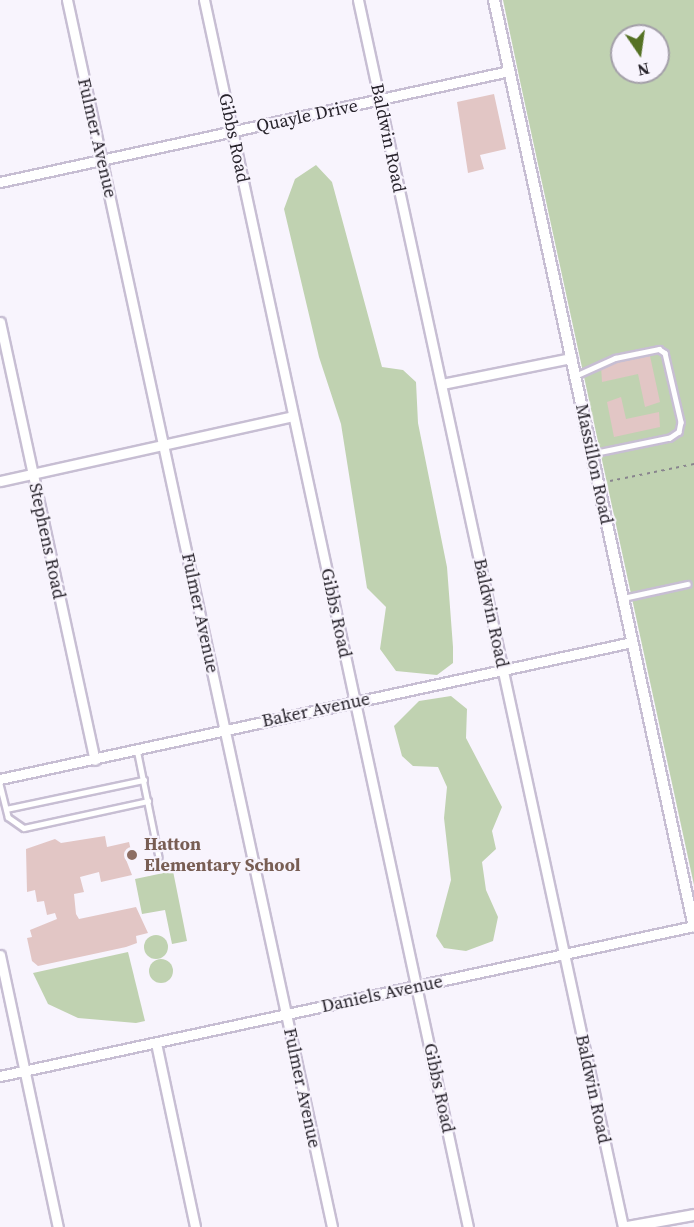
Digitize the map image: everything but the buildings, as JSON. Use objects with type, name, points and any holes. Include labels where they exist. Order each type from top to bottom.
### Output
[{"type":"street","name":"Fulmer Avenue","points":[[67,0],[332,1227]]},
{"type":"street","name":"Gibbs Road","points":[[204,0],[357,702],[468,1227]]},
{"type":"street","name":"Baldwin Road","points":[[358,0],[625,1227]]},
{"type":"street","name":"Massillon Road","points":[[494,0],[694,927]]},
{"type":"street","name":"Quayle Drive","points":[[0,182],[509,71]]},
{"type":"street","name":"Stephens Road","points":[[0,322],[95,760]]},
{"type":"street","points":[[442,384],[571,358]]},
{"type":"street","points":[[0,481],[293,416]]},
{"type":"street","name":"Baker Avenue","points":[[0,781],[137,749],[632,642]]},
{"type":"street","name":"Daniels Avenue","points":[[0,1076],[694,927]]},
{"type":"street","points":[[0,955],[58,1227]]},
{"type":"street","points":[[156,1043],[195,1227]]},
{"type":"street","points":[[625,1227],[694,1215]]},
{"type":"lane","points":[[575,376],[649,351],[665,353],[679,432],[592,454]]},
{"type":"lane","points":[[623,598],[687,584]]},
{"type":"lane","points":[[137,749],[159,856]]},
{"type":"lane","points":[[6,809],[144,780]]},
{"type":"lane","points":[[0,781],[6,809],[16,826],[24,828],[148,801]]},
{"type":"path","points":[[598,483],[694,464]]},
{"type":"green space","points":[[503,0],[694,0],[694,885],[520,81]]},
{"type":"green space","points":[[316,165],[332,182],[382,367],[403,370],[416,382],[418,423],[447,567],[453,647],[453,663],[437,675],[396,671],[380,649],[386,607],[367,588],[341,424],[319,357],[284,209],[295,179]]},
{"type":"green space","points":[[451,696],[467,709],[466,738],[502,807],[492,831],[496,849],[482,862],[486,890],[498,917],[493,941],[466,951],[444,948],[436,936],[451,880],[444,818],[447,787],[438,767],[413,766],[402,756],[394,726],[419,701]]},
{"type":"green space","points":[[173,871],[187,941],[172,944],[165,910],[142,914],[135,879]]},
{"type":"green space","points":[[156,935],[164,939],[168,947],[164,955],[156,959],[148,955],[144,947],[148,939]]},
{"type":"green space","points":[[128,952],[145,1021],[136,1023],[78,1018],[48,1004],[33,973]]},
{"type":"green space","points":[[161,959],[169,963],[173,971],[169,979],[161,983],[153,979],[149,971],[153,963]]},
{"type":"place","name":"Hatton Elementary School","points":[[132,855]]}]
